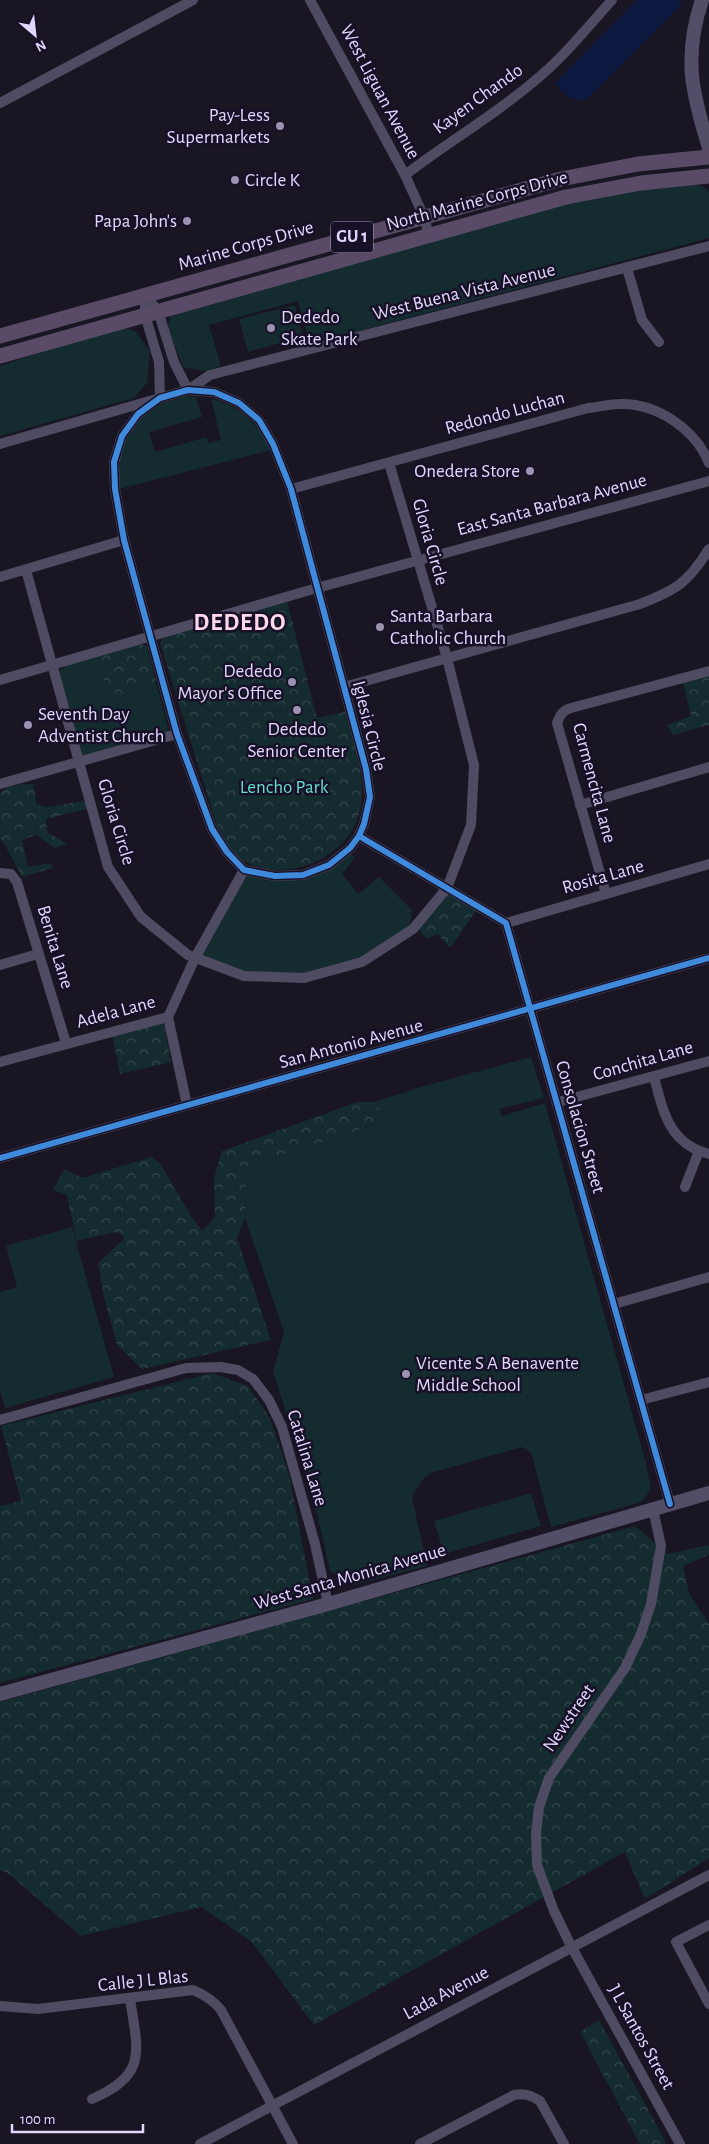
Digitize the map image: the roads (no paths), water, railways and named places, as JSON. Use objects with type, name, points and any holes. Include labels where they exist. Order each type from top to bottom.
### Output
[{"type":"main road","points":[[702,0],[692,38],[691,72],[696,102],[709,148]]},
{"type":"main road","name":"Marine Corps Drive","points":[[0,336],[535,186],[588,173],[638,164],[709,157]]},
{"type":"main road","name":"North Marine Corps Drive","points":[[0,356],[540,204],[592,191],[641,183],[709,176]]},
{"type":"main road","name":"West Santa Monica Avenue","points":[[0,1694],[328,1604],[709,1493]]},
{"type":"street","points":[[0,103],[193,0]]},
{"type":"street","name":"West Liguan Avenue","points":[[310,0],[405,175]]},
{"type":"street","name":"Kayen Chando","points":[[405,175],[435,152],[480,123],[534,82],[612,0]]},
{"type":"street","points":[[405,175],[424,217],[429,235]]},
{"type":"street","name":"West Buena Vista Avenue","points":[[188,390],[210,375],[709,246]]},
{"type":"street","points":[[627,268],[642,320],[659,342]]},
{"type":"street","points":[[146,295],[152,313],[188,390]]},
{"type":"street","points":[[0,444],[160,398],[159,362],[152,313]]},
{"type":"street","name":"Iglesia Circle","points":[[188,390],[214,392],[239,402],[259,420],[273,444],[291,489],[366,770],[370,797],[364,824],[359,836],[350,848],[329,866],[303,876],[276,876],[244,870],[227,852],[212,829],[177,734],[124,540],[115,489],[114,462],[122,436],[138,414],[160,398],[188,390]]},
{"type":"street","name":"Redondo Luchan","points":[[291,489],[588,408],[621,404],[653,410],[681,426],[703,449],[709,463]]},
{"type":"street","name":"Gloria Circle","points":[[26,570],[108,867],[141,918],[188,955],[244,976],[304,978],[362,962],[413,929],[447,888],[471,825],[474,765],[447,658],[389,462]]},
{"type":"street","name":"East Santa Barbara Avenue","points":[[0,680],[317,588],[709,481]]},
{"type":"street","points":[[0,577],[124,540]]},
{"type":"street","points":[[344,687],[640,604],[670,592],[695,571],[709,548]]},
{"type":"street","name":"Carmencita Lane","points":[[606,894],[558,723],[562,713],[571,708],[709,671]]},
{"type":"street","points":[[0,784],[177,734]]},
{"type":"street","points":[[580,805],[709,767]]},
{"type":"street","points":[[359,836],[506,923]]},
{"type":"street","name":"Rosita Lane","points":[[506,923],[709,864]]},
{"type":"street","name":"Adela Lane","points":[[0,1062],[168,1017],[195,958],[244,870]]},
{"type":"street","name":"Benita Lane","points":[[0,873],[11,874],[17,882],[66,1043]]},
{"type":"street","name":"Consolacion Street","points":[[506,923],[670,1504]]},
{"type":"street","points":[[0,965],[38,954]]},
{"type":"street","name":"San Antonio Avenue","points":[[0,1158],[709,958]]},
{"type":"street","points":[[168,1017],[187,1105]]},
{"type":"street","name":"Conchita Lane","points":[[558,1102],[709,1061]]},
{"type":"street","points":[[654,1077],[665,1117],[674,1132],[685,1143],[704,1153],[685,1187]]},
{"type":"street","points":[[614,1304],[709,1277]]},
{"type":"street","name":"Catalina Lane","points":[[0,1420],[186,1368],[220,1367],[238,1370],[253,1379],[282,1427],[314,1544],[328,1604]]},
{"type":"street","points":[[641,1400],[709,1382]]},
{"type":"street","name":"Newstreet","points":[[571,1946],[554,1911],[537,1865],[536,1834],[539,1807],[549,1778],[625,1668],[641,1634],[651,1604],[661,1546],[653,1509]]},
{"type":"street","name":"Lada Avenue","points":[[200,2144],[571,1946],[709,1875]]},
{"type":"street","points":[[709,1925],[676,1942],[709,2004]]},
{"type":"street","name":"J L Santos Street","points":[[571,1946],[680,2144]]},
{"type":"street","name":"Calle J L Blas","points":[[0,2006],[38,2009],[193,1990],[204,1994],[214,2001],[221,2010],[293,2144]]},
{"type":"street","points":[[92,2099],[108,2092],[125,2081],[135,2064],[137,2046],[130,1999]]},
{"type":"street","points":[[420,2144],[514,2095],[521,2094],[534,2097],[540,2101],[564,2144]]},
{"type":"water","points":[[637,0],[682,0],[679,7],[586,100],[575,100],[568,97],[555,83]]},
{"type":"place","name":"Pay-Less Supermarkets","points":[[280,126]]},
{"type":"place","name":"Circle K","points":[[235,180]]},
{"type":"place","name":"Papa John's","points":[[187,221]]},
{"type":"place","name":"Dededo Skate Park","points":[[271,328]]},
{"type":"place","name":"Onedera Store","points":[[530,471]]},
{"type":"place","name":"Santa Barbara Catholic Church","points":[[380,627]]},
{"type":"place","name":"Dededo Mayor's Office","points":[[292,682]]},
{"type":"place","name":"Dededo Senior Center","points":[[297,710]]},
{"type":"place","name":"Seventh Day Adventist Church","points":[[28,725]]},
{"type":"place","name":"Vicente S A Benavente Middle School","points":[[406,1374]]},
{"type":"district","name":"DEDEDO","points":[[240,623]]},
{"type":"park label","name":"Lencho Park","points":[[284,787]]}]
